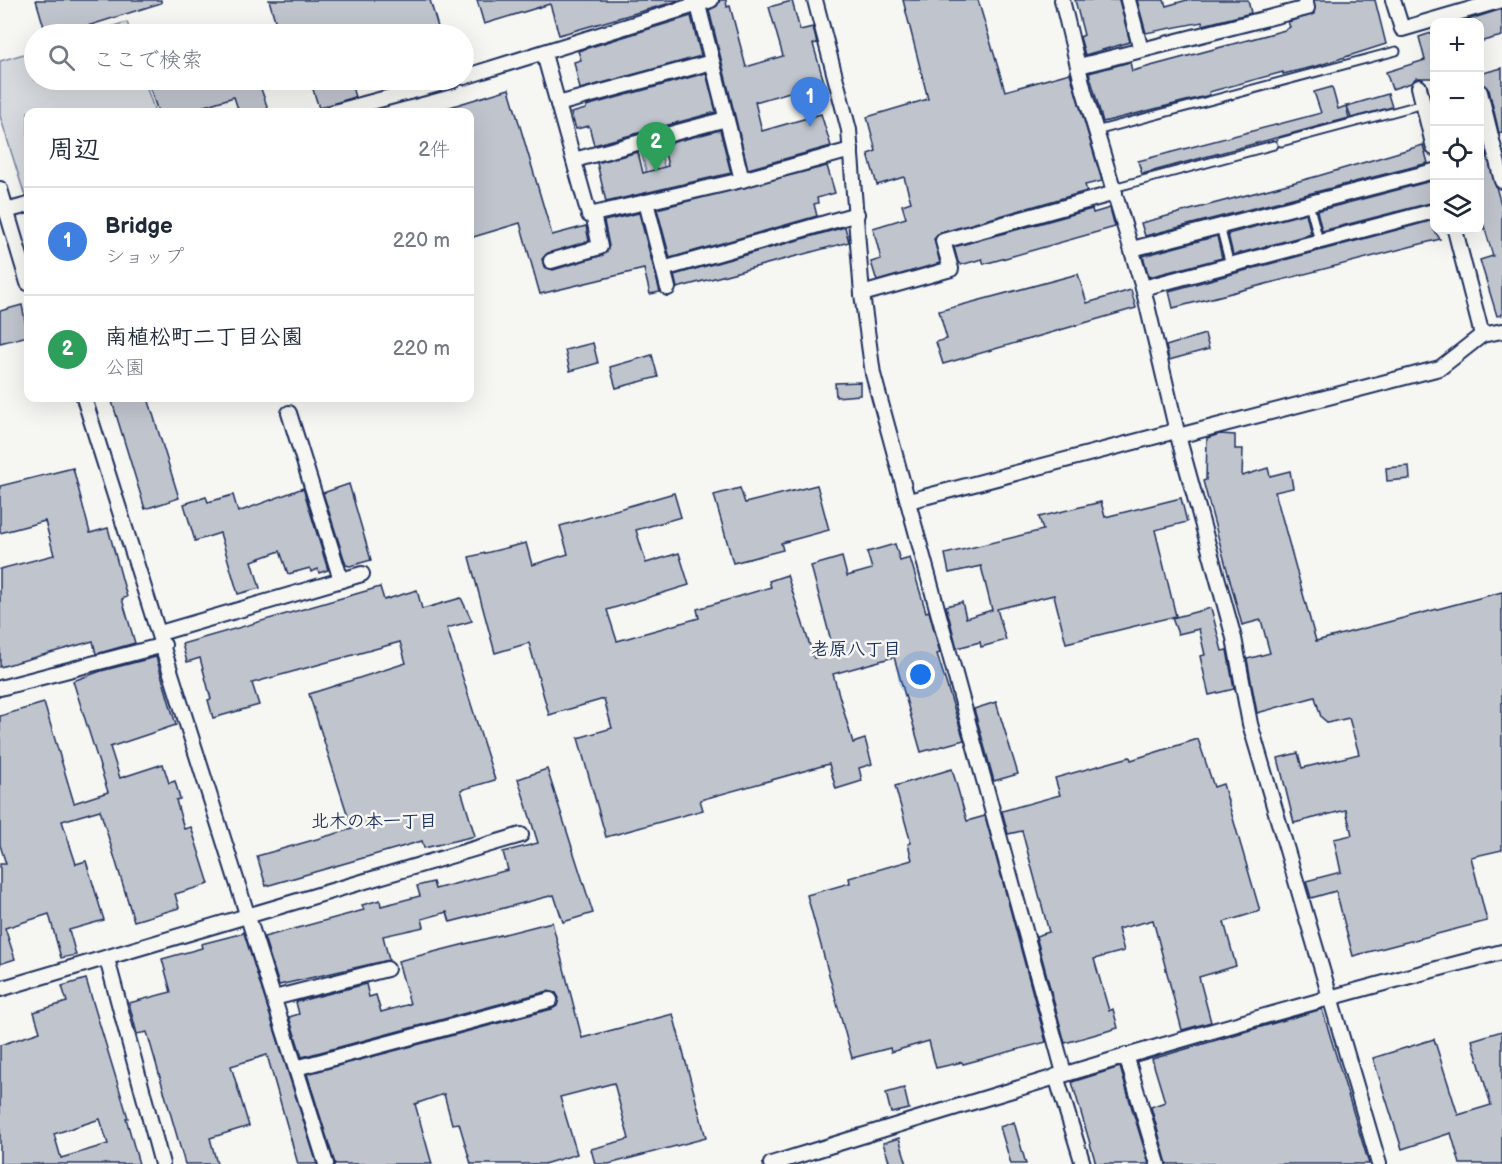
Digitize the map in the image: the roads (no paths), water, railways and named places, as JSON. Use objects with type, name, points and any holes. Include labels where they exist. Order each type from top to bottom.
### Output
[{"type":"street","points":[[815,0],[849,130],[862,294],[873,374],[909,501],[1083,1164]]},
{"type":"street","points":[[1062,0],[1096,131],[1143,288],[1177,433],[1234,638],[1251,724],[1328,997],[1379,1164]]},
{"type":"street","points":[[1128,0],[1141,50]]},
{"type":"street","points":[[1079,66],[1307,8],[1305,0]]},
{"type":"street","points":[[1393,0],[1402,29],[1502,0]]},
{"type":"street","points":[[474,74],[704,2],[712,62],[742,180]]},
{"type":"street","points":[[544,54],[589,215],[742,180],[851,150]]},
{"type":"street","points":[[558,104],[712,62]]},
{"type":"street","points":[[1419,87],[1430,132]]},
{"type":"street","points":[[349,108],[416,90]]},
{"type":"street","points":[[1484,111],[1502,181]]},
{"type":"street","points":[[574,160],[726,119]]},
{"type":"street","points":[[1132,249],[1430,172]]},
{"type":"street","points":[[0,189],[5,216],[24,271]]},
{"type":"street","points":[[862,294],[951,269],[943,241],[1114,191]]},
{"type":"street","points":[[646,202],[668,288]]},
{"type":"street","points":[[5,216],[24,207]]},
{"type":"street","points":[[1143,288],[1430,212]]},
{"type":"street","points":[[551,261],[600,246],[593,214]]},
{"type":"street","points":[[663,268],[857,214]]},
{"type":"street","points":[[1456,234],[1482,336]]},
{"type":"street","points":[[909,501],[1440,368],[1482,336],[1502,331]]},
{"type":"street","points":[[85,402],[326,1164]]},
{"type":"street","points":[[289,413],[341,580]]},
{"type":"street","points":[[0,688],[162,639],[362,574]]},
{"type":"street","points":[[0,989],[520,835]]},
{"type":"street","points":[[771,1164],[1060,1074],[1328,997],[1502,952]]},
{"type":"street","points":[[107,959],[162,1164]]},
{"type":"street","points":[[274,998],[387,969]]},
{"type":"street","points":[[296,1068],[550,1000]]},
{"type":"street","points":[[1126,1055],[1158,1164]]},
{"type":"lane","points":[[1096,131],[1396,51]]},
{"type":"lane","points":[[1114,191],[1423,104]]},
{"type":"lane","points":[[1309,203],[1319,241]]},
{"type":"lane","points":[[1220,226],[1230,265]]},
{"type":"place","name":"Bridge","points":[[810,127]]},
{"type":"place","name":"南植松町二丁目公園","points":[[656,172]]},
{"type":"district","name":"老原八丁目","points":[[856,649]]},
{"type":"district","name":"北木の本一丁目","points":[[374,821]]}]
